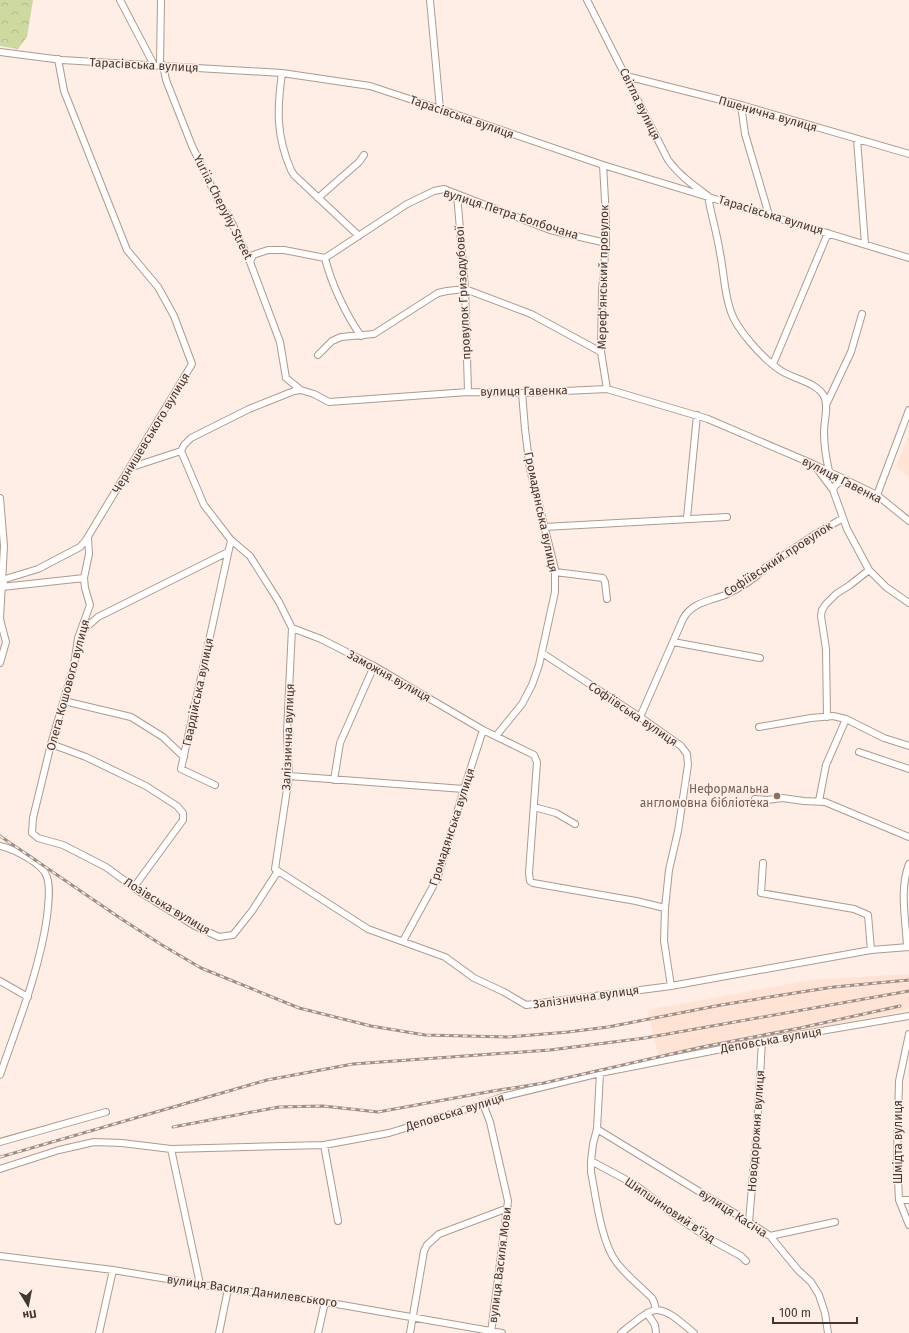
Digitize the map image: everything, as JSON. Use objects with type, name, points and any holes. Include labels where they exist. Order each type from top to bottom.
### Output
[{"type":"street","name":"Yuriia Chepyhy Street","points":[[120,0],[159,65],[192,146],[216,195],[232,223],[250,262],[280,342],[286,378],[301,390]]},
{"type":"street","points":[[159,65],[161,0]]},
{"type":"street","points":[[430,0],[440,109]]},
{"type":"street","name":"Світла вулиця","points":[[587,0],[668,160],[688,181],[708,196]]},
{"type":"street","name":"Тарасівська вулиця","points":[[0,52],[58,60],[282,73],[370,86],[603,165],[909,258]]},
{"type":"street","name":"Чернишевського вулиця","points":[[2,587],[5,579],[38,569],[80,546],[88,537],[132,467],[192,364],[174,316],[158,287],[127,250],[64,91],[58,60]]},
{"type":"street","points":[[282,73],[278,103],[278,119],[280,134],[287,160],[294,175],[359,236]]},
{"type":"street","name":"Пшенична вулиця","points":[[626,76],[741,106],[909,154]]},
{"type":"street","points":[[741,106],[745,134],[769,215]]},
{"type":"street","points":[[857,139],[865,244]]},
{"type":"street","points":[[318,198],[359,162],[364,155]]},
{"type":"street","name":"Мереф'янський провулок","points":[[603,165],[606,243],[602,291],[601,352],[608,389]]},
{"type":"street","name":"вулиця Петра Болбочана","points":[[325,258],[407,204],[424,195],[444,189],[550,230],[606,243]]},
{"type":"street","name":"провулок Гризодубової","points":[[457,194],[464,289],[468,392]]},
{"type":"street","points":[[708,196],[710,213],[719,248],[726,292],[731,313],[738,326],[773,364],[788,375],[816,387],[822,393],[826,404]]},
{"type":"street","points":[[773,364],[828,233]]},
{"type":"street","points":[[250,262],[253,255],[268,250],[296,252],[325,258],[330,275],[351,320],[361,336]]},
{"type":"street","points":[[318,355],[332,341],[341,337],[374,334],[438,293],[464,289],[531,314],[601,352]]},
{"type":"street","points":[[828,471],[824,430],[826,404],[851,352],[862,314]]},
{"type":"street","name":"вулиця Гавенка","points":[[301,390],[314,394],[329,402],[468,392],[522,393],[608,389],[708,418],[813,464],[877,495],[909,522]]},
{"type":"street","points":[[132,467],[181,451],[184,445],[191,438],[214,426],[249,409],[301,390]]},
{"type":"street","name":"Громадянська вулиця","points":[[496,736],[522,704],[536,676],[555,592],[555,572],[530,469],[522,393]]},
{"type":"street","points":[[877,495],[909,410]]},
{"type":"street","points":[[687,518],[697,415]]},
{"type":"street","points":[[181,451],[204,505],[231,540],[250,556],[279,602],[292,628]]},
{"type":"street","points":[[813,464],[833,490],[843,518],[869,570],[886,587],[909,603]]},
{"type":"street","points":[[833,490],[834,486],[839,482],[847,480]]},
{"type":"street","points":[[0,498],[4,546],[0,618],[6,642],[0,662]]},
{"type":"street","points":[[544,527],[687,518],[728,517]]},
{"type":"street","name":"Софіївський провулок","points":[[640,717],[685,614],[692,607],[733,591],[811,537],[843,518]]},
{"type":"street","name":"Олега Кошового вулиця","points":[[32,833],[33,818],[51,744],[74,665],[78,638],[90,605],[84,578],[89,554],[88,537]]},
{"type":"street","name":"Гвардійська вулиця","points":[[184,757],[231,540]]},
{"type":"street","points":[[81,632],[98,617],[228,552]]},
{"type":"street","points":[[826,717],[826,649],[822,610],[836,594],[869,570]]},
{"type":"street","points":[[555,572],[603,578],[605,582],[607,599]]},
{"type":"street","points":[[2,587],[84,578]]},
{"type":"street","name":"Заможня вулиця","points":[[292,628],[321,639],[374,666],[483,730],[531,753],[536,757],[537,762],[534,807]]},
{"type":"street","name":"Залізнична вулиця","points":[[292,628],[287,732],[289,776],[275,868],[368,929],[445,957],[474,978],[504,992],[526,1005],[671,986],[871,950],[908,947]]},
{"type":"street","points":[[672,642],[760,658]]},
{"type":"street","name":"Софіївська вулиця","points":[[542,653],[682,746],[688,758],[665,908],[664,941],[671,986]]},
{"type":"street","points":[[334,780],[340,743],[374,666]]},
{"type":"street","name":"Гвардійська вулиця","points":[[64,700],[132,717],[163,737],[184,757]]},
{"type":"street","points":[[759,728],[770,724],[833,716],[846,719],[884,738],[909,746]]},
{"type":"street","points":[[819,801],[826,765],[846,719]]},
{"type":"street","name":"Громадянська вулиця","points":[[403,941],[437,879],[483,730]]},
{"type":"street","points":[[51,744],[86,757],[146,786],[177,806],[183,813],[183,820],[134,886]]},
{"type":"street","points":[[859,752],[909,769]]},
{"type":"street","points":[[184,757],[181,769],[215,785]]},
{"type":"street","points":[[289,776],[464,789]]},
{"type":"street","points":[[755,799],[767,800],[782,798],[825,802],[909,837]]},
{"type":"street","points":[[575,824],[556,813],[534,807],[529,873],[530,880],[533,883],[636,901],[665,908]]},
{"type":"street","name":"Лозівська вулиця","points":[[32,833],[38,838],[64,845],[106,867],[134,886],[140,892],[195,926],[219,937],[233,935],[252,911],[278,870]]},
{"type":"street","points":[[0,846],[27,857],[44,870],[48,877],[49,900],[44,931],[28,997],[0,1075]]},
{"type":"street","points":[[763,863],[761,893],[854,909],[868,915],[871,950]]},
{"type":"street","points":[[908,947],[904,896],[905,880],[909,864]]},
{"type":"street","points":[[0,981],[28,997]]},
{"type":"street","name":"Деповська вулиця","points":[[0,1169],[59,1150],[94,1142],[122,1143],[171,1149],[324,1145],[389,1133],[502,1097],[600,1073],[762,1041],[909,1016]]},
{"type":"street","name":"Шмідта вулиця","points":[[909,1034],[901,1067],[898,1096],[897,1166],[899,1200],[909,1225]]},
{"type":"street","name":"Новодорожня вулиця","points":[[749,1222],[757,1128],[762,1041]]},
{"type":"street","points":[[600,1073],[597,1129],[591,1161],[604,1235],[608,1248],[617,1264],[653,1300],[656,1310]]},
{"type":"street","name":"вулиця Василя Мови","points":[[483,1104],[490,1122],[508,1201],[491,1332]]},
{"type":"street","points":[[0,1142],[106,1112]]},
{"type":"street","name":"вулиця Касіча","points":[[597,1129],[770,1236],[798,1270],[811,1282],[819,1295],[825,1313],[828,1333]]},
{"type":"street","points":[[324,1145],[338,1220]]},
{"type":"street","points":[[171,1149],[200,1284]]},
{"type":"street","name":"Шипшиновий в'їзд","points":[[591,1161],[634,1184],[677,1217],[708,1238],[741,1256],[746,1261]]},
{"type":"street","points":[[899,1200],[909,1200]]},
{"type":"street","points":[[410,1333],[424,1251],[427,1245],[439,1234],[508,1208]]},
{"type":"street","points":[[770,1236],[836,1222]]},
{"type":"street","name":"вулиця Василя Данилевського","points":[[0,1256],[113,1270],[228,1289],[325,1302],[412,1316],[502,1333]]},
{"type":"street","points":[[100,1333],[113,1270]]},
{"type":"street","points":[[219,1333],[228,1289]]},
{"type":"street","points":[[318,1333],[325,1302]]},
{"type":"street","points":[[621,1333],[647,1313],[656,1310],[672,1314],[694,1333]]},
{"type":"street","points":[[647,1313],[655,1325],[656,1333]]},
{"type":"shaded area","points":[[909,434],[909,477],[896,467]]},
{"type":"shaded area","points":[[909,974],[909,1008],[904,1011],[659,1058],[647,1010],[812,980]]},
{"type":"green space","points":[[0,0],[33,0],[27,37],[18,49],[0,46]]},
{"type":"railway","points":[[0,836],[123,920],[201,968],[299,1008],[371,1026],[425,1035],[507,1037],[568,1032],[608,1027],[721,1005],[801,992],[834,987],[909,980]]},
{"type":"railway","points":[[0,1157],[267,1080],[353,1064],[550,1050],[645,1038],[909,991]]},
{"type":"railway","points":[[173,1127],[279,1107],[323,1106],[378,1112],[544,1083],[702,1047],[800,1028],[900,1006]]},
{"type":"place","name":"Неформальна англомовна бібліотека","points":[[777,796]]}]
